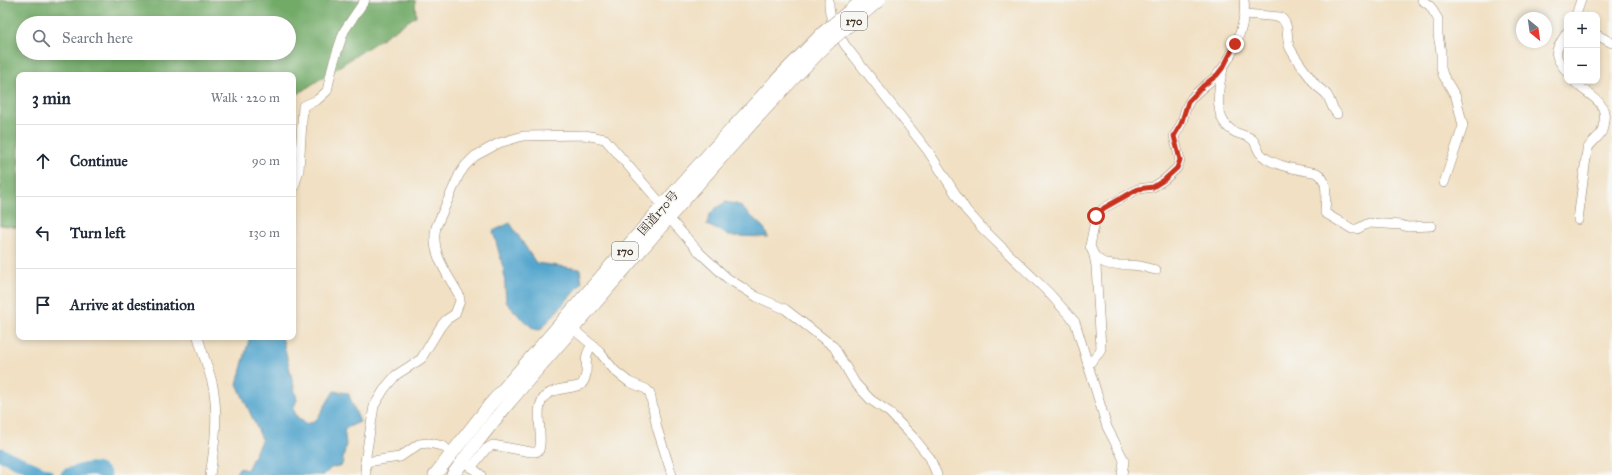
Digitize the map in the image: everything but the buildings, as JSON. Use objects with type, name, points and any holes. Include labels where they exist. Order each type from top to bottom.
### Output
[{"type":"highway","name":"国道170号","points":[[453,475],[467,464],[502,412],[573,329],[666,212],[688,177],[775,82],[826,37],[863,0]]},
{"type":"highway","name":"国道170号","points":[[826,37],[879,0]]},
{"type":"highway","name":"国道170号","points":[[435,475],[489,406],[666,212]]},
{"type":"street","points":[[296,178],[303,106],[317,100],[327,91],[333,64],[344,31],[365,0]]},
{"type":"street","points":[[829,0],[830,16],[845,45],[928,151],[966,210],[983,229],[1049,293],[1075,322],[1107,426],[1124,461],[1122,475]]},
{"type":"street","points":[[1156,270],[1140,266],[1105,264],[1099,261],[1094,255],[1090,246],[1096,216],[1104,208],[1138,189],[1153,187],[1164,180],[1177,168],[1180,160],[1174,136],[1181,124],[1188,102],[1203,86],[1217,75],[1224,66],[1241,32],[1245,14],[1244,0]]},
{"type":"street","points":[[1422,0],[1430,6],[1438,19],[1441,68],[1443,75],[1456,97],[1463,126],[1444,183]]},
{"type":"street","points":[[1577,12],[1581,0]]},
{"type":"street","points":[[1245,14],[1280,17],[1284,20],[1287,25],[1287,37],[1291,50],[1316,85],[1327,95],[1331,108],[1336,114]]},
{"type":"street","points":[[1564,37],[1556,55],[1564,68]]},
{"type":"street","points":[[1600,37],[1612,43]]},
{"type":"street","points":[[1224,66],[1217,96],[1219,109],[1230,129],[1253,140],[1260,154],[1279,166],[1322,175],[1324,180],[1325,213],[1352,229],[1357,229],[1369,223],[1401,225],[1408,227],[1431,226]]},
{"type":"street","points":[[1577,84],[1601,104],[1605,116],[1602,131],[1586,150],[1578,220]]},
{"type":"street","points":[[366,475],[365,462],[374,406],[396,375],[421,359],[441,326],[446,320],[455,314],[460,301],[459,294],[436,253],[434,236],[436,227],[459,175],[475,156],[499,143],[523,136],[584,135],[605,139],[700,253],[727,278],[757,297],[785,309],[834,347],[855,383],[871,400],[889,412],[914,438],[930,458],[937,475]]},
{"type":"street","points":[[1089,364],[1099,353],[1101,348],[1094,255]]},
{"type":"street","points":[[573,329],[597,348],[615,371],[629,382],[646,389],[650,393],[657,428],[672,475]]},
{"type":"street","points":[[199,340],[212,383],[216,415],[215,449],[210,475]]},
{"type":"street","points":[[481,475],[467,464],[486,449],[494,445],[531,452],[536,452],[539,450],[539,416],[540,406],[543,399],[553,391],[581,385],[585,377],[586,354],[588,349],[593,345]]},
{"type":"street","points":[[365,462],[400,457],[419,444],[428,443],[443,446],[451,453]]},
{"type":"green space","points":[[0,0],[415,0],[416,16],[296,95],[296,72],[16,72],[16,228],[0,225]]},
{"type":"water","points":[[726,202],[739,205],[764,228],[768,237],[731,236],[707,225],[711,213]]},
{"type":"water","points":[[510,223],[536,263],[580,269],[582,283],[540,330],[534,329],[506,302],[504,271],[493,231]]},
{"type":"water","points":[[249,340],[283,340],[297,400],[293,409],[298,418],[307,424],[317,419],[334,391],[348,393],[360,422],[344,429],[346,444],[342,465],[331,468],[324,475],[235,475],[239,468],[247,470],[262,439],[237,384]]},
{"type":"waterway","points":[[0,454],[47,475]]},
{"type":"waterway","points":[[67,475],[88,469],[97,469],[105,475]]},
{"type":"route","points":[[1096,216],[1104,208],[1138,189],[1153,187],[1164,180],[1177,168],[1180,160],[1175,146],[1174,136],[1181,124],[1188,102],[1203,86],[1217,75],[1224,66],[1235,44]]}]
